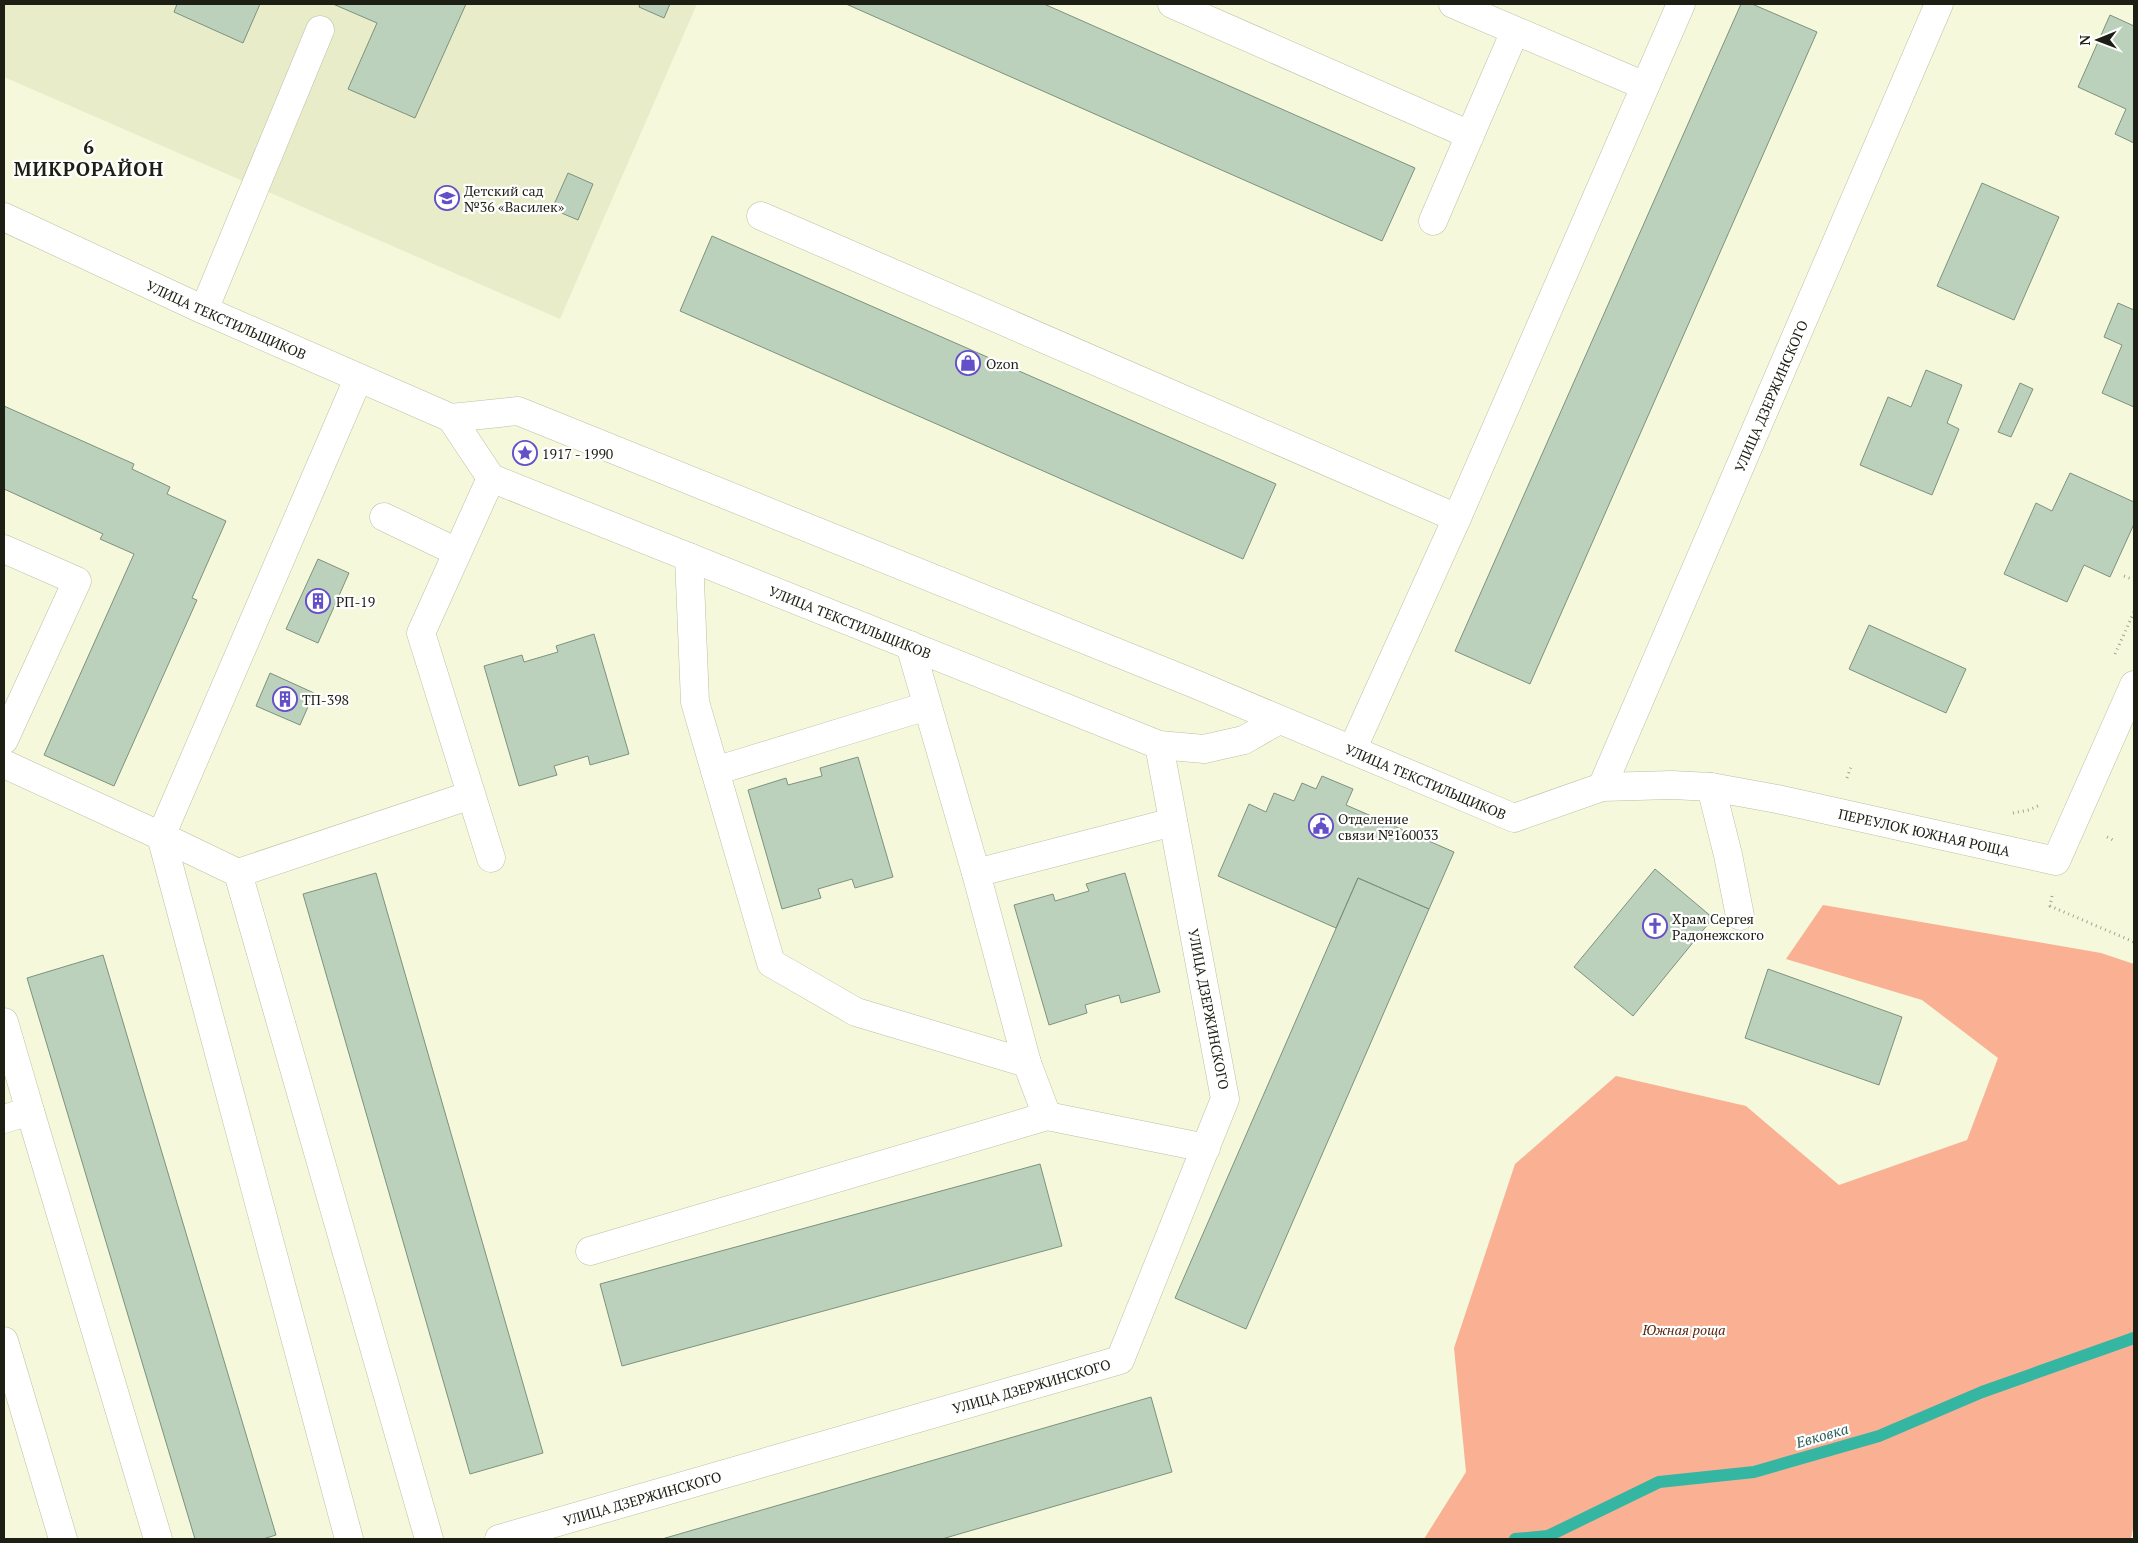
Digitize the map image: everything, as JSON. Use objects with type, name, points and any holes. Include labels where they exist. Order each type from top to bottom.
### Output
[{"type":"street","points":[[1172,4],[1470,135]]},
{"type":"street","points":[[1453,4],[1645,86]]},
{"type":"street","points":[[1352,750],[1457,518],[1681,4]]},
{"type":"street","name":"УЛИЦА ДЗЕРЖИНСКОГО","points":[[1602,786],[1939,4]]},
{"type":"street","points":[[204,310],[320,30]]},
{"type":"street","points":[[1433,221],[1516,30]]},
{"type":"street","points":[[760,216],[1457,518]]},
{"type":"street","name":"УЛИЦА ТЕКСТИЛЬЩИКОВ","points":[[4,217],[204,310],[358,379],[451,418],[518,411],[1186,680],[1514,818],[1602,786]]},
{"type":"street","points":[[348,1539],[161,836],[358,379]]},
{"type":"street","points":[[451,418],[491,478],[421,633],[491,858]]},
{"type":"street","name":"УЛИЦА ТЕКСТИЛЬЩИКОВ","points":[[491,478],[1159,745],[1204,749],[1244,740],[1279,720]]},
{"type":"street","points":[[384,517],[457,552]]},
{"type":"street","points":[[4,549],[77,581],[4,740]]},
{"type":"street","points":[[690,557],[696,702],[771,963],[856,1012],[1027,1063]]},
{"type":"street","points":[[910,645],[976,873],[1027,1063],[1048,1116]]},
{"type":"street","points":[[2056,861],[2134,685]]},
{"type":"street","points":[[715,771],[927,706]]},
{"type":"street","name":"УЛИЦА ДЗЕРЖИНСКОГО","points":[[508,1538],[1120,1360],[1226,1099],[1159,745]]},
{"type":"street","points":[[4,764],[238,873],[471,795]]},
{"type":"street","name":"ПЕРЕУЛОК ЮЖНАЯ РОЩА","points":[[1602,786],[1672,785],[1711,787],[1776,799],[2056,861]]},
{"type":"street","points":[[1711,787],[1728,855],[1740,916]]},
{"type":"street","points":[[976,873],[1173,822]]},
{"type":"street","points":[[238,873],[429,1539]]},
{"type":"street","points":[[4,1022],[158,1539]]},
{"type":"street","points":[[4,1119],[30,1111]]},
{"type":"street","points":[[590,1251],[1048,1116],[1206,1148]]},
{"type":"street","points":[[4,1341],[63,1539]]},
{"type":"path","points":[[2124,576],[2134,580]]},
{"type":"path","points":[[2114,657],[2134,612]]},
{"type":"path","points":[[2004,814],[2029,810],[2046,801]]},
{"type":"path","points":[[2056,861],[2050,906],[2134,942]]},
{"type":"shaded area","name":"Детский сад №36 «Василек»","points":[[4,4],[697,4],[560,319],[4,77]]},
{"type":"green space","name":"Южная роща","points":[[1823,905],[2101,953],[2134,964],[2134,1523],[2131,1539],[1424,1539],[1466,1472],[1454,1348],[1515,1164],[1616,1076],[1746,1106],[1839,1185],[1967,1140],[1998,1058],[1922,1000],[1786,959]]},
{"type":"building","points":[[177,4],[260,4],[243,43],[174,12]]},
{"type":"building","points":[[333,4],[466,4],[415,118],[348,89],[377,23]]},
{"type":"building","points":[[640,4],[670,4],[664,18],[639,7]]},
{"type":"building","points":[[846,4],[1044,4],[1415,168],[1382,241]]},
{"type":"building","points":[[1741,4],[1752,4],[1817,32],[1530,684],[1455,651]]},
{"type":"building","points":[[2110,15],[2134,26],[2134,143],[2115,134],[2126,109],[2078,87]]},
{"type":"building","points":[[568,173],[593,184],[578,220],[552,209]]},
{"type":"building","points":[[1982,183],[2059,217],[2014,320],[1937,286]]},
{"type":"building","points":[[712,236],[1276,484],[1243,559],[680,311]]},
{"type":"building","points":[[2118,303],[2134,310],[2134,407],[2102,393],[2122,345],[2104,337]]},
{"type":"building","points":[[1926,370],[1962,385],[1947,423],[1959,429],[1932,495],[1860,465],[1888,397],[1911,407]]},
{"type":"building","points":[[2020,383],[2033,389],[2011,437],[1998,432]]},
{"type":"building","points":[[4,406],[134,464],[132,469],[170,487],[167,494],[226,521],[192,598],[197,600],[114,786],[44,755],[134,554],[100,539],[103,534],[4,489]]},
{"type":"building","points":[[2070,473],[2134,502],[2134,524],[2110,577],[2084,565],[2067,602],[2004,574],[2036,503],[2052,511]]},
{"type":"building","name":"РП-19","points":[[318,559],[349,573],[318,643],[286,629]]},
{"type":"building","points":[[1869,625],[1966,669],[1946,713],[1849,669]]},
{"type":"building","points":[[594,634],[629,754],[590,765],[588,756],[554,766],[557,775],[519,786],[484,666],[522,655],[524,662],[558,652],[556,646]]},
{"type":"building","name":"ТП-398","points":[[270,673],[314,693],[300,725],[256,706]]},
{"type":"building","points":[[858,757],[893,877],[855,888],[852,879],[818,889],[821,898],[782,909],[748,790],[786,778],[788,785],[822,776],[820,768]]},
{"type":"building","points":[[1322,776],[1353,789],[1346,805],[1454,852],[1429,909],[1358,878],[1336,928],[1218,876],[1249,804],[1266,812],[1274,793],[1294,801],[1302,783],[1316,789]]},
{"type":"building","points":[[1655,869],[1713,918],[1633,1016],[1574,967]]},
{"type":"building","points":[[376,873],[543,1453],[470,1474],[303,894]]},
{"type":"building","points":[[1125,873],[1160,992],[1121,1003],[1119,995],[1085,1005],[1087,1013],[1049,1025],[1014,905],[1053,894],[1055,901],[1089,891],[1086,884]]},
{"type":"building","points":[[1358,878],[1429,909],[1246,1329],[1175,1298]]},
{"type":"building","points":[[103,955],[276,1535],[263,1539],[195,1539],[27,978]]},
{"type":"building","points":[[1768,969],[1902,1017],[1879,1085],[1745,1038]]},
{"type":"building","points":[[1040,1164],[1062,1246],[622,1366],[600,1284]]},
{"type":"building","points":[[1151,1397],[1172,1472],[942,1539],[662,1539]]},
{"type":"waterway","name":"Евковка","points":[[1515,1539],[1548,1536],[1659,1482],[1754,1472],[1879,1436],[1982,1392],[2134,1338]]},
{"type":"place","name":"Детский сад №36 «Василек»","points":[[447,198]]},
{"type":"place","name":"Ozon","points":[[968,363]]},
{"type":"place","name":"1917 - 1990","points":[[525,453]]},
{"type":"place","name":"РП-19","points":[[318,601]]},
{"type":"place","name":"ТП-398","points":[[285,699]]},
{"type":"place","name":"Отделение связи №160033","points":[[1321,826]]},
{"type":"place","name":"Храм Сергея Радонежского","points":[[1655,926]]},
{"type":"district","name":"6 МИКРОРАЙОН","points":[[89,157]]}]
